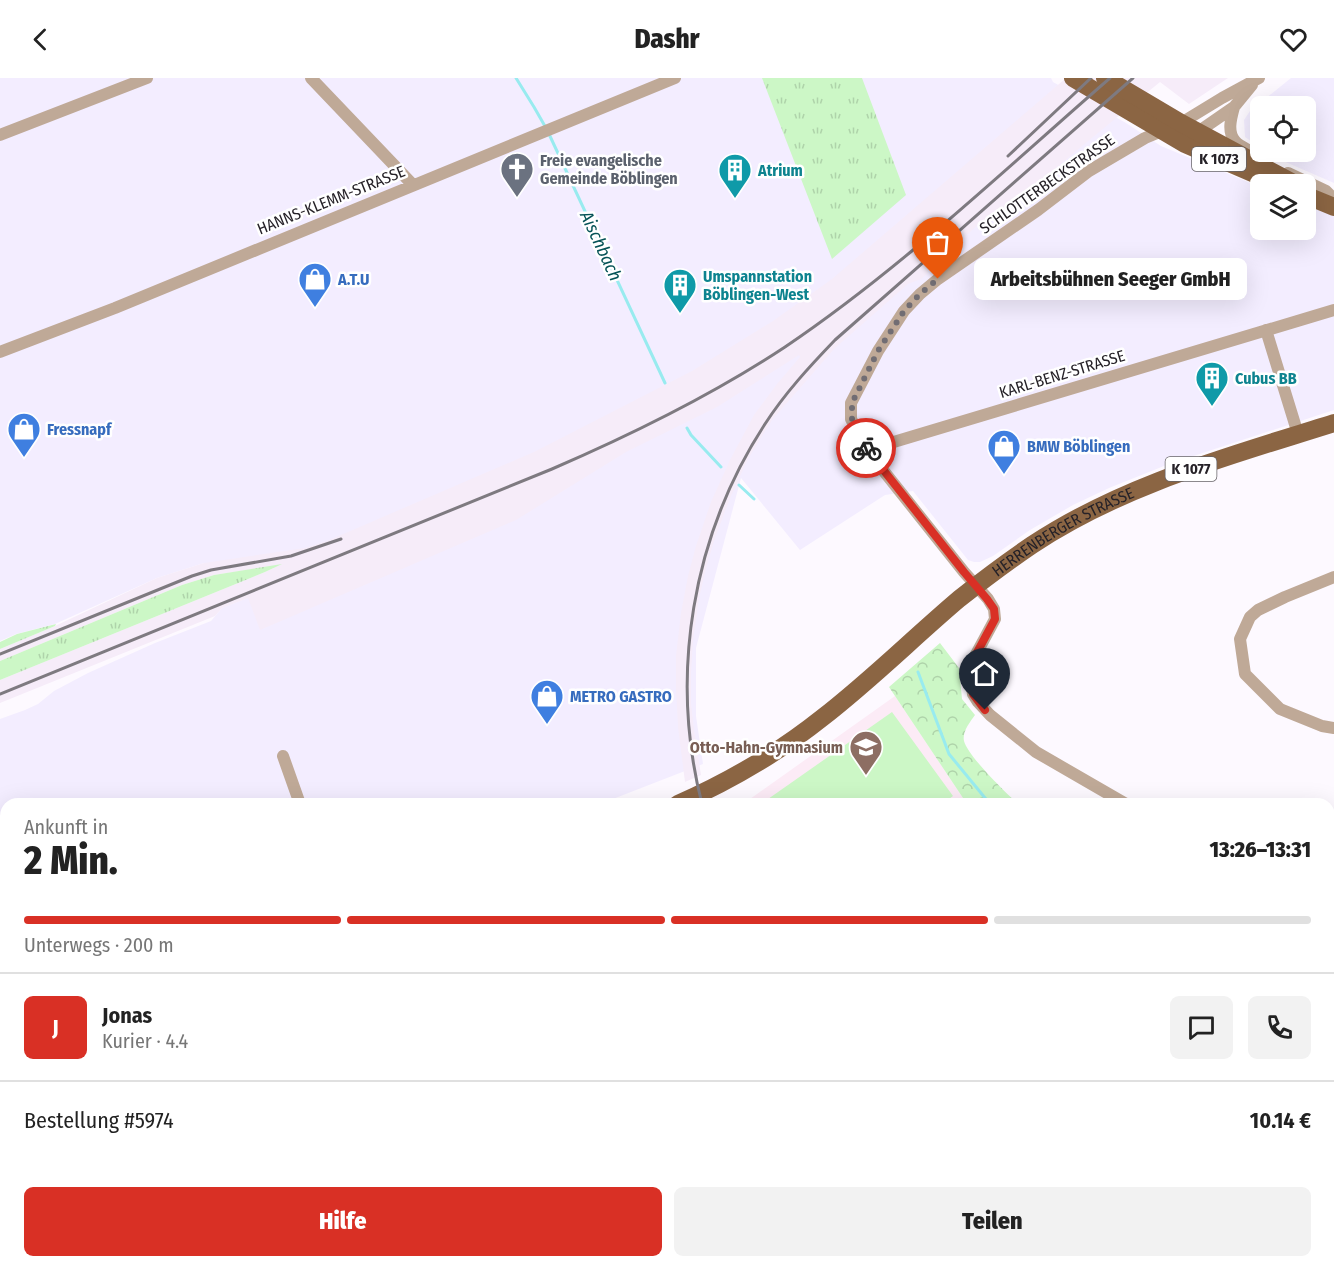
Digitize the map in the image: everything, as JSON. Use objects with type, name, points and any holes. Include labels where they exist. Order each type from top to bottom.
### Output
[{"type":"main road","name":"K 1073","points":[[1073,78],[1141,109],[1181,123],[1276,174]]},
{"type":"main road","name":"K 1073","points":[[1105,78],[1141,109],[1162,131],[1185,144],[1255,174]]},
{"type":"main road","points":[[1316,193],[1334,200]]},
{"type":"main road","points":[[1316,200],[1334,207]]},
{"type":"main road","name":"HERRENBERGER STRASSE","points":[[691,798],[743,772],[799,736],[833,710],[976,586],[1022,552],[1057,530],[1116,498],[1143,487],[1297,429],[1334,423]]},
{"type":"street","points":[[0,135],[147,78]]},
{"type":"street","points":[[311,78],[413,185]]},
{"type":"street","name":"HANNS-KLEMM-STRASSE","points":[[0,352],[115,308],[675,78]]},
{"type":"street","points":[[1162,131],[1176,136],[1198,132],[1234,107],[1258,79]]},
{"type":"street","name":"SCHLOTTERBECKSTRASSE","points":[[1116,798],[1036,752],[990,715],[978,702],[973,694],[971,670],[974,658],[995,619],[994,609],[867,450],[852,419],[852,403],[878,351],[904,311],[938,279],[1038,210],[1089,171],[1131,146],[1181,123],[1258,79]]},
{"type":"street","points":[[1234,107],[1231,131],[1235,141],[1297,177],[1326,190],[1334,200]]},
{"type":"street","name":"KARL-BENZ-STRASSE","points":[[867,450],[1334,310]]},
{"type":"street","points":[[1266,330],[1297,429]]},
{"type":"street","points":[[1334,577],[1258,610],[1250,617],[1240,639],[1245,674],[1280,709],[1322,726],[1334,728]]},
{"type":"street","points":[[283,756],[298,798]]},
{"type":"shaded area","points":[[0,78],[1051,78],[1053,82],[1126,123],[1161,146],[1250,183],[1250,240],[1316,240],[1316,209],[1334,216],[1334,410],[1169,464],[1109,488],[1073,505],[980,562],[968,560],[913,491],[885,495],[800,550],[741,478],[696,648],[696,716],[703,764],[615,798],[0,798],[0,719],[38,704],[54,691],[88,673],[211,621],[222,608],[316,571],[204,563],[157,578],[55,624],[16,634],[0,641]]},
{"type":"shaded area","points":[[1066,78],[1228,78],[1189,104],[1160,82],[1000,216],[980,223],[929,269],[927,274],[908,284],[834,349],[772,420],[748,459],[731,496],[716,535],[699,598],[693,641],[691,703],[701,775],[685,782],[678,727],[676,656],[688,576],[711,502],[730,460],[754,415],[800,357],[799,355],[717,407],[626,452],[516,520],[260,630],[248,598],[222,608],[215,616],[0,703],[0,680],[280,565],[214,575],[182,585],[0,661],[0,649],[157,578],[204,563],[305,548],[327,541],[534,452],[692,371],[773,321],[832,279]]},
{"type":"shaded area","points":[[1291,78],[1334,78],[1334,183],[1286,162],[1316,162],[1316,96],[1269,96]]},
{"type":"shaded area","points":[[1250,111],[1250,140],[1245,137],[1244,120]]},
{"type":"shaded area","name":"Otto-Hahn-Gymnasium","points":[[895,696],[963,798],[751,798]]},
{"type":"green space","points":[[762,78],[862,78],[906,195],[832,259]]},
{"type":"green space","points":[[282,564],[0,680],[0,661],[182,585],[214,575]]},
{"type":"green space","points":[[56,624],[0,649],[0,642],[17,634]]},
{"type":"green space","points":[[940,643],[959,668],[962,699],[975,715],[964,734],[967,748],[1012,798],[963,798],[889,687]]},
{"type":"green space","name":"Otto-Hahn-Gymnasium","points":[[892,712],[953,796],[950,798],[770,798]]},
{"type":"waterway","name":"Aischbach","points":[[516,78],[546,128]]},
{"type":"waterway","name":"Aischbach","points":[[549,134],[665,383]]},
{"type":"waterway","name":"Aischbach","points":[[687,428],[721,467]]},
{"type":"waterway","name":"Aischbach","points":[[739,485],[754,499]]},
{"type":"waterway","name":"Aischbach","points":[[918,672],[949,754],[985,798]]},
{"type":"railway","points":[[1008,156],[1091,78]]},
{"type":"railway","points":[[0,694],[552,469],[642,428],[729,382],[785,347],[870,285],[952,217],[1110,78]]},
{"type":"railway","points":[[701,798],[692,755],[688,706],[688,657],[694,608],[704,559],[720,512],[740,467],[765,424],[789,391],[835,340],[1133,78]]},
{"type":"railway","points":[[0,654],[192,576],[211,570],[291,556],[341,539]]},
{"type":"way so far","points":[[866,448],[852,419],[852,403],[878,351],[904,311],[938,279]]},
{"type":"place","name":"Freie evangelische Gemeinde Böblingen","points":[[517,198]]},
{"type":"place","name":"Atrium","points":[[735,199]]},
{"type":"place","name":"Arbeitsbühnen Seeger GmbH","points":[[938,279]]},
{"type":"place","name":"A.T.U","points":[[315,308]]},
{"type":"place","name":"Umspannstation Böblingen-West","points":[[680,314]]},
{"type":"place","name":"Cubus BB","points":[[1212,407]]},
{"type":"place","name":"Fressnapf","points":[[24,458]]},
{"type":"place","name":"BMW Böblingen","points":[[1004,475]]},
{"type":"place","name":"METRO GASTRO","points":[[547,725]]},
{"type":"place","name":"Otto-Hahn-Gymnasium","points":[[866,776]]},
{"type":"route","points":[[866,448],[994,609],[995,619],[992,627],[974,658],[971,670],[973,694],[985,710]]}]
